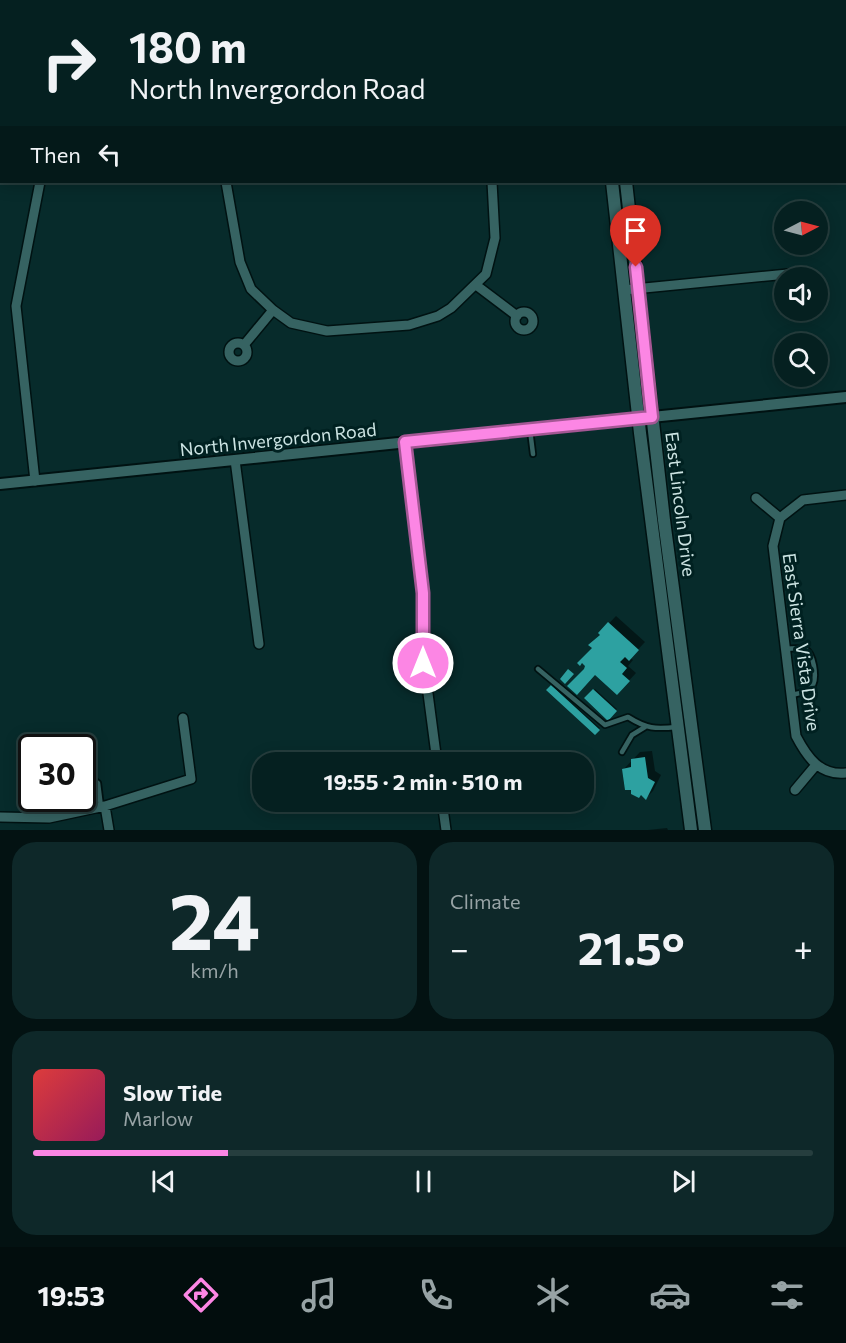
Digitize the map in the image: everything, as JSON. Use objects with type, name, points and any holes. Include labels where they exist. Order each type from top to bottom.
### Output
[{"type":"main road","name":"East Lincoln Drive","points":[[612,183],[638,418],[691,830]]},
{"type":"main road","name":"East Lincoln Drive","points":[[626,183],[669,557],[705,830]]},
{"type":"main road","points":[[656,559],[669,557]]},
{"type":"main road","points":[[677,727],[691,725]]},
{"type":"main road","points":[[687,806],[702,804]]},
{"type":"street","points":[[35,481],[16,306],[40,183]]},
{"type":"street","points":[[226,183],[240,262],[251,289],[291,323],[327,332],[409,325],[438,316],[451,308],[486,274],[495,238],[492,183]]},
{"type":"street","points":[[624,290],[774,275]]},
{"type":"street","points":[[476,285],[517,316]]},
{"type":"street","points":[[244,345],[273,310]]},
{"type":"street","name":"North Invergordon Road","points":[[0,484],[846,397]]},
{"type":"street","points":[[405,442],[423,593],[423,663],[436,752]]},
{"type":"street","points":[[235,460],[259,644]]},
{"type":"street","points":[[756,498],[780,518],[802,500],[846,495]]},
{"type":"street","name":"East Sierra Vista Drive","points":[[780,518],[772,546],[796,736],[806,756],[816,765]]},
{"type":"street","points":[[0,817],[49,818],[103,807],[191,779],[183,718]]},
{"type":"street","points":[[795,790],[816,765],[838,774],[846,773]]},
{"type":"street","points":[[103,807],[109,830]]},
{"type":"street","points":[[444,812],[446,830]]},
{"type":"lane","points":[[530,429],[533,454]]},
{"type":"lane","points":[[785,649],[804,648],[812,659],[814,682],[812,687],[802,693],[791,695]]},
{"type":"lane","points":[[538,669],[605,725],[628,717],[645,727],[655,729],[677,727]]},
{"type":"lane","points":[[622,752],[632,735],[645,727]]},
{"type":"lane","points":[[96,782],[103,807]]},
{"type":"lane","points":[[37,812],[37,818]]},
{"type":"building","points":[[608,622],[639,650],[629,661],[625,657],[620,662],[627,668],[622,674],[630,681],[617,695],[595,675],[577,695],[567,686],[584,669],[585,666],[582,663],[580,666],[577,663],[592,648],[588,645],[600,635],[598,633]]},
{"type":"building","points":[[568,669],[574,674],[565,684],[560,679]]},
{"type":"building","points":[[551,685],[600,730],[595,735],[546,690]]},
{"type":"building","points":[[593,689],[617,711],[608,721],[584,698]]},
{"type":"building","points":[[645,757],[648,778],[655,782],[646,800],[641,795],[639,798],[631,794],[631,790],[625,790],[622,769],[631,767],[631,759]]},
{"type":"route","points":[[423,663],[423,593],[405,442],[652,417],[636,267]]}]
